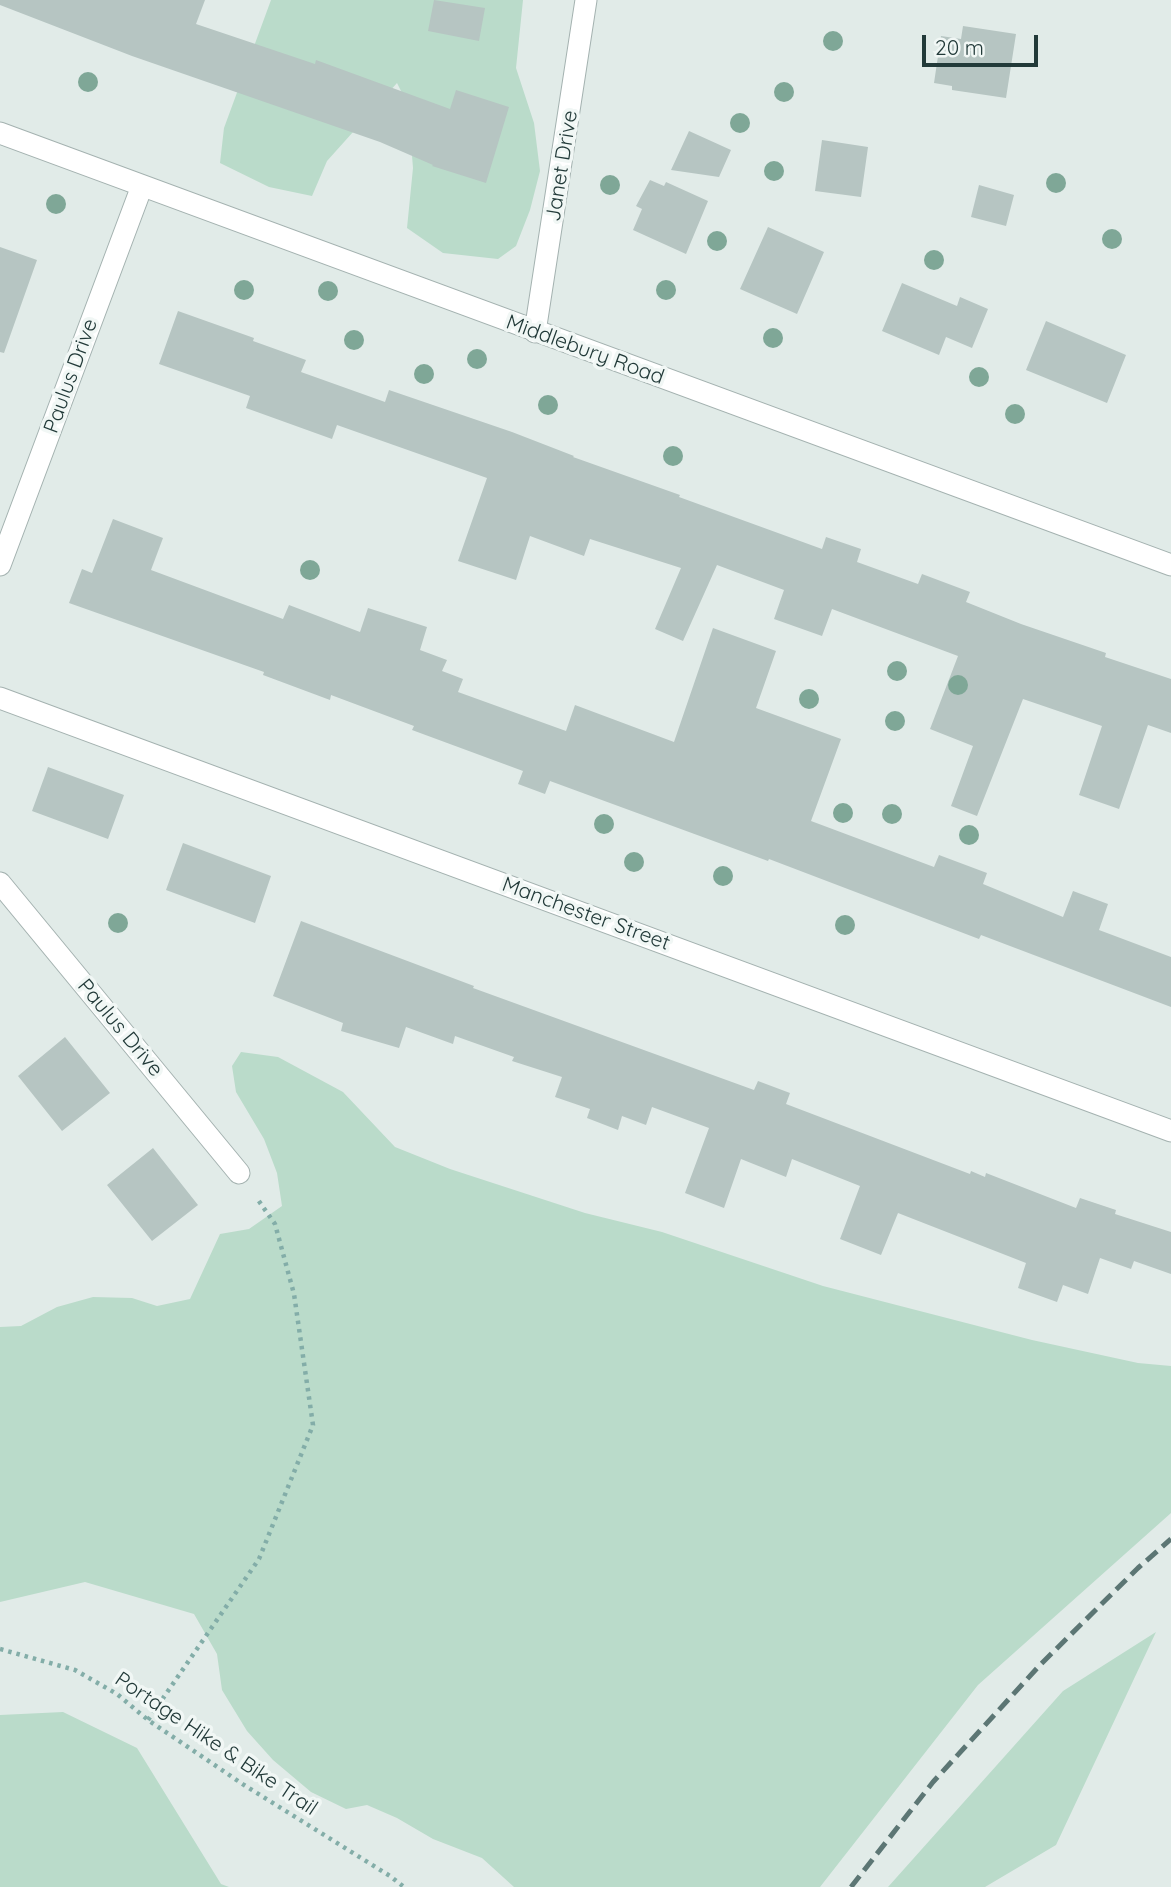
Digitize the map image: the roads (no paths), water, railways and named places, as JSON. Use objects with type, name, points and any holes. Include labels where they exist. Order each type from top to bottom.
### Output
[{"type":"street","name":"Janet Drive","points":[[536,332],[586,0]]},
{"type":"street","name":"Middlebury Road","points":[[0,133],[1171,565]]},
{"type":"street","name":"Paulus Drive","points":[[0,565],[142,186]]},
{"type":"street","name":"Manchester Street","points":[[0,698],[1171,1131]]},
{"type":"street","name":"Paulus Drive","points":[[0,883],[239,1173]]},
{"type":"railway","points":[[851,1887],[933,1782],[1040,1665],[1171,1539]]}]
